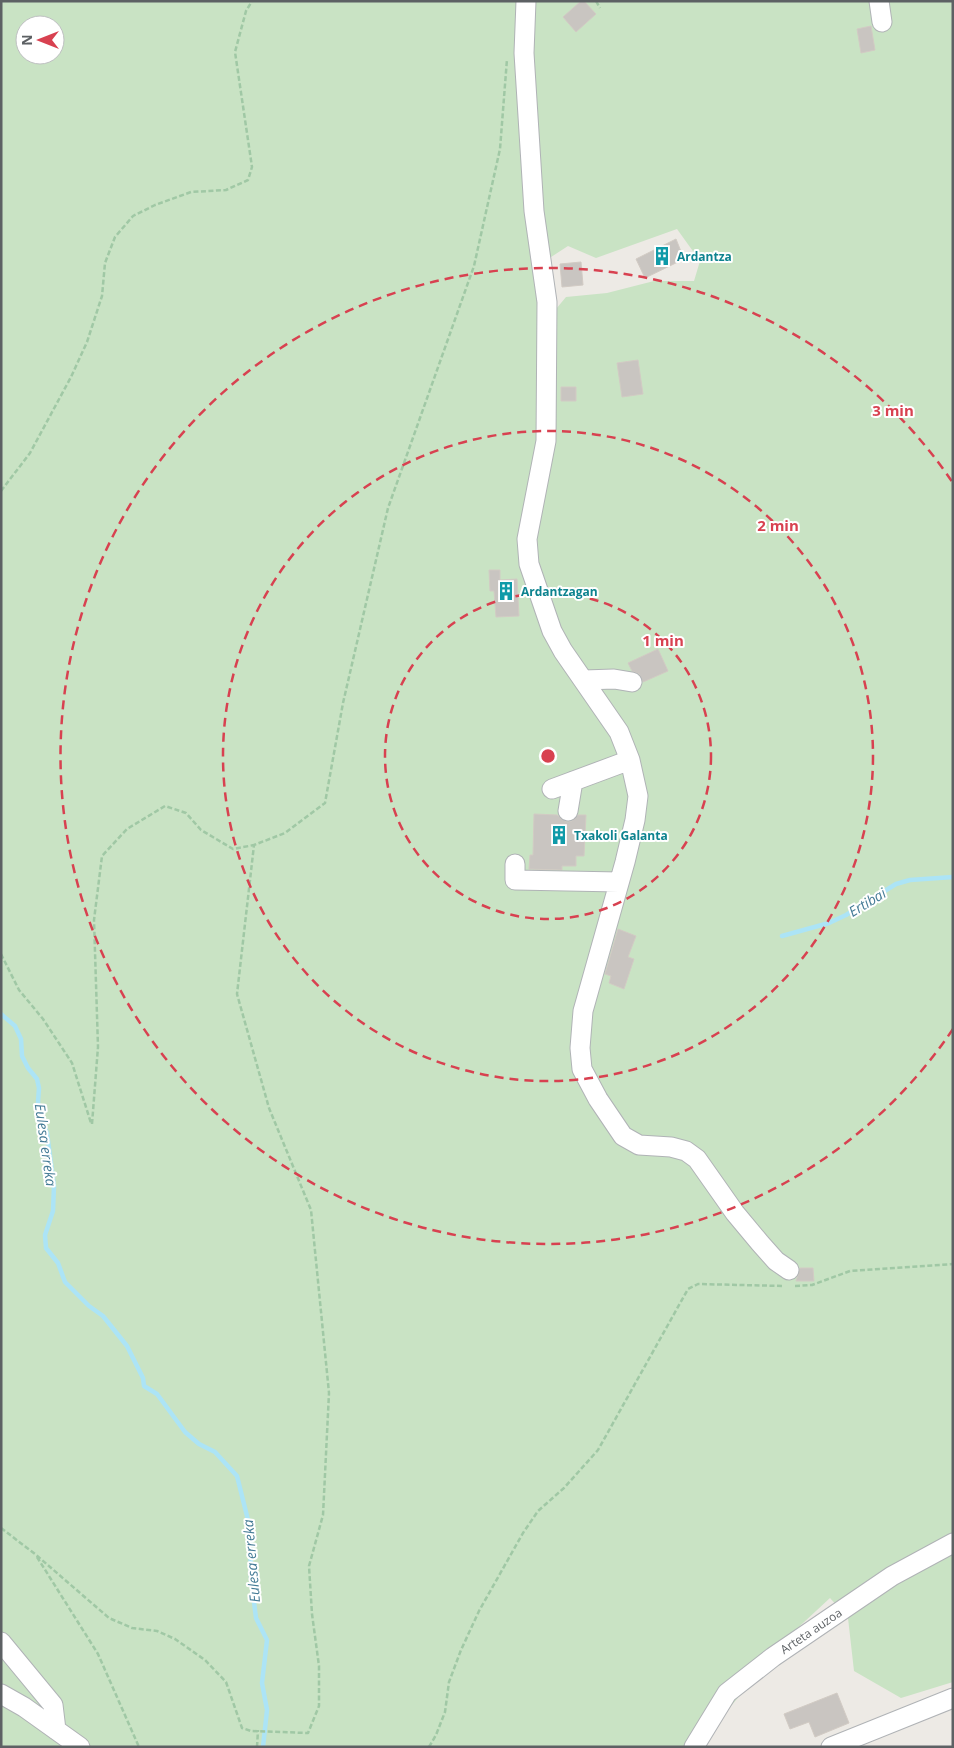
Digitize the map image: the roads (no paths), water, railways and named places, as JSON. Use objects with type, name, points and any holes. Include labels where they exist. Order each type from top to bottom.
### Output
[{"type":"lane","points":[[526,1],[524,53],[534,211],[548,302],[546,441],[527,539],[529,564],[552,631],[563,651],[620,732],[630,760],[638,796],[635,820],[583,1011],[580,1048],[582,1069],[598,1099],[623,1136],[639,1145],[671,1147],[686,1151],[697,1159],[735,1213],[771,1255],[788,1270]]},
{"type":"lane","points":[[879,1],[882,22]]},
{"type":"lane","points":[[584,680],[614,679],[632,682]]},
{"type":"lane","points":[[552,789],[630,760]]},
{"type":"lane","points":[[568,811],[573,781]]},
{"type":"lane","points":[[515,864],[515,880],[619,882]]},
{"type":"lane","name":"Arteta auzoa","points":[[694,1747],[727,1693],[734,1687],[773,1657],[892,1576],[953,1543]]},
{"type":"lane","points":[[1,1642],[53,1705],[56,1730]]},
{"type":"lane","points":[[1,1694],[24,1707],[80,1747]]},
{"type":"lane","points":[[831,1747],[953,1698]]},
{"type":"waterway","name":"Ertibai","points":[[782,936],[829,923],[846,915],[896,884],[910,880],[953,877]]},
{"type":"waterway","name":"Eulesa erreka","points":[[1,1014],[15,1026],[21,1039],[22,1056],[28,1068],[37,1079],[39,1088],[40,1117],[47,1133],[54,1186],[53,1211],[45,1235],[46,1248],[58,1263],[65,1282],[89,1306],[103,1316],[127,1346],[143,1378],[144,1386],[157,1394],[185,1432],[199,1444],[215,1452],[237,1476],[250,1528],[251,1578],[256,1618],[267,1640],[262,1683],[267,1710],[263,1747]]},
{"type":"place","name":"Ardantza","points":[[662,256]]},
{"type":"place","name":"Ardantzagan","points":[[506,591]]},
{"type":"place","name":"Txakoli Galanta","points":[[559,835]]}]
